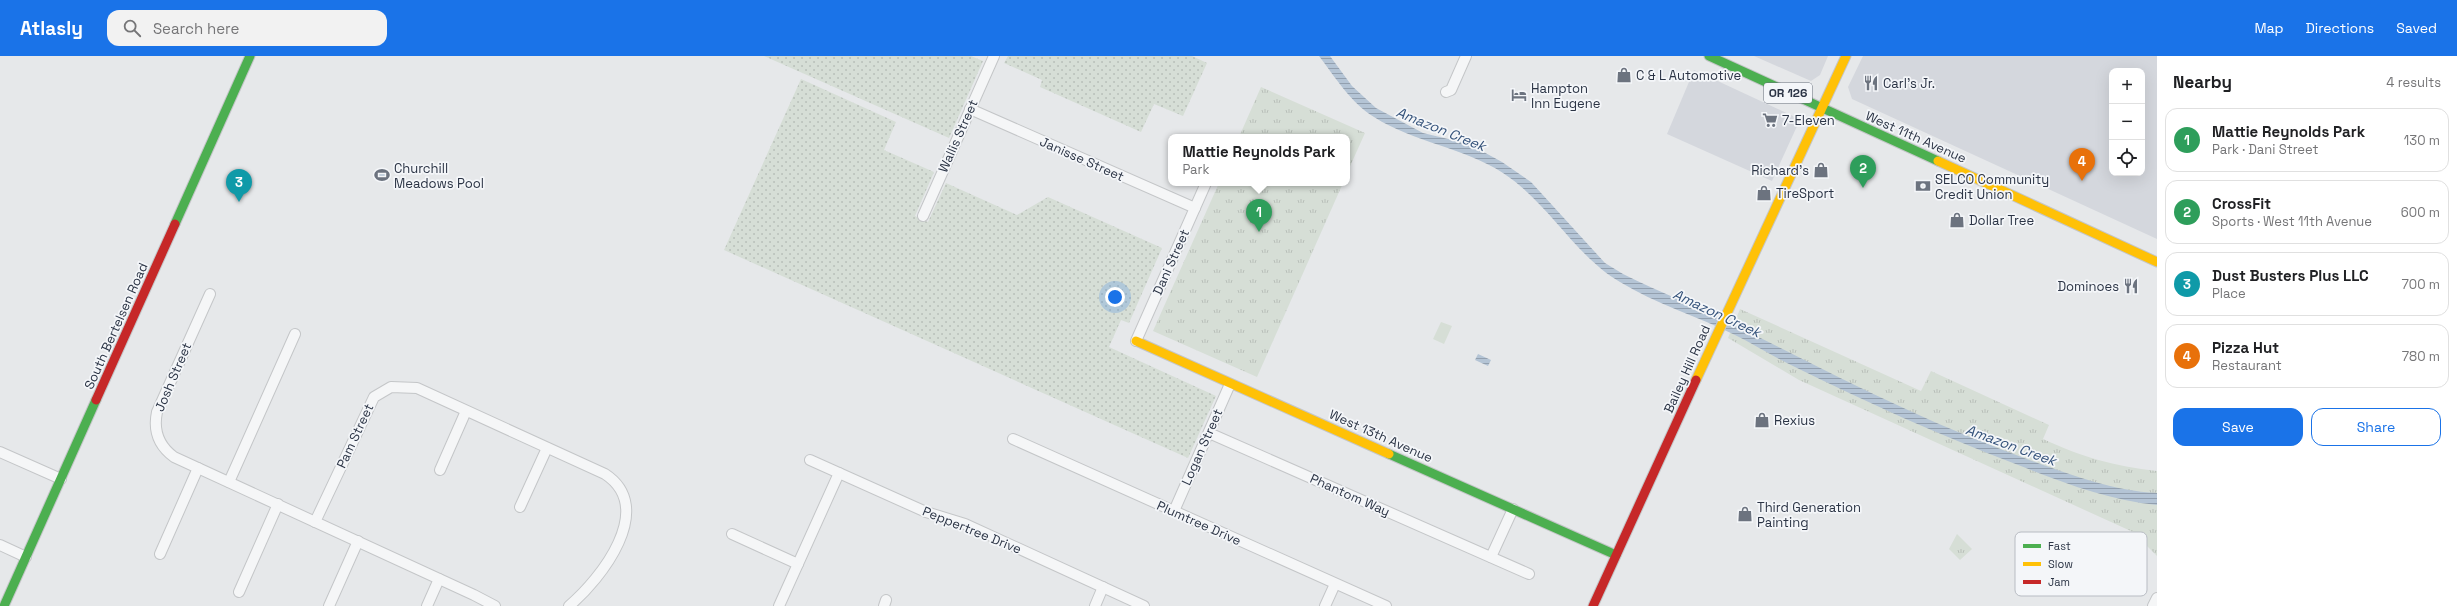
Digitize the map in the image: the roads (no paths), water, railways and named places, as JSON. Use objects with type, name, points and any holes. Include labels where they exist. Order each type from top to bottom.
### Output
[{"type":"main road","name":"South Bertelsen Road","points":[[4,606],[250,56]]},
{"type":"main road","name":"West 11th Avenue","points":[[1708,56],[2157,262]]},
{"type":"main road","name":"Bailey Hill Road","points":[[1593,606],[1730,303],[1846,56]]},
{"type":"main road","name":"West 13th Avenue","points":[[1136,341],[1616,556]]},
{"type":"street","name":"Wallis Street","points":[[923,216],[994,56]]},
{"type":"street","points":[[1446,92],[1451,90],[1466,56]]},
{"type":"street","name":"Janisse Street","points":[[970,109],[1194,208]]},
{"type":"street","name":"Dani Street","points":[[1136,341],[1205,186]]},
{"type":"street","name":"Josh Street","points":[[210,294],[156,420],[157,433],[164,448],[174,457],[358,541],[495,606]]},
{"type":"street","points":[[229,482],[296,334]]},
{"type":"street","name":"Logan Street","points":[[1174,511],[1230,384]]},
{"type":"street","name":"Pam Street","points":[[316,522],[369,406],[378,393],[391,387],[408,386],[611,478],[621,488],[627,506],[624,529],[607,561],[590,585],[569,606]]},
{"type":"street","points":[[440,470],[466,411]]},
{"type":"street","name":"Phantom Way","points":[[1209,433],[1529,574]]},
{"type":"street","name":"Plumtree Drive","points":[[1013,439],[1386,606]]},
{"type":"street","points":[[520,507],[547,448]]},
{"type":"street","points":[[0,452],[61,480]]},
{"type":"street","name":"Peppertree Drive","points":[[810,460],[926,512],[965,524],[1144,606]]},
{"type":"street","points":[[160,554],[198,468]]},
{"type":"street","points":[[779,606],[839,473]]},
{"type":"street","points":[[239,592],[278,504]]},
{"type":"street","points":[[1491,558],[1513,510]]},
{"type":"street","points":[[732,534],[798,564]]},
{"type":"street","points":[[329,606],[358,541]]},
{"type":"street","points":[[0,546],[26,557]]},
{"type":"street","points":[[427,606],[439,579]]},
{"type":"street","points":[[1326,606],[1335,584]]},
{"type":"street","points":[[1095,606],[1103,587]]},
{"type":"street","points":[[2153,606],[2157,598]]},
{"type":"water","points":[[1319,56],[1330,56],[1352,86],[1376,108],[1423,133],[1469,144],[1502,162],[1531,182],[1605,263],[1623,274],[1697,307],[1922,417],[1997,448],[2080,477],[2110,486],[2141,492],[2157,493],[2157,505],[2120,499],[2084,489],[1958,441],[1849,393],[1787,363],[1735,335],[1634,290],[1604,271],[1589,258],[1534,199],[1503,173],[1472,157],[1406,133],[1374,117],[1358,105]]},
{"type":"water","name":"Churchill Meadows Pool","points":[[376,170],[391,172],[389,180],[374,177]]},
{"type":"water","points":[[1478,354],[1491,360],[1488,366],[1475,360]]},
{"type":"place","name":"C & L Automotive","points":[[1624,75]]},
{"type":"place","name":"Carl's Jr.","points":[[1871,83]]},
{"type":"place","name":"Hampton Inn Eugene","points":[[1519,95]]},
{"type":"place","name":"7-Eleven","points":[[1770,120]]},
{"type":"place","name":"Richard's","points":[[1821,170]]},
{"type":"place","name":"Churchill Meadows Pool","points":[[382,175]]},
{"type":"place","name":"Pizza Hut","points":[[2082,181]]},
{"type":"place","name":"SELCO Community Credit Union","points":[[1923,186]]},
{"type":"place","name":"CrossFit","points":[[1863,188]]},
{"type":"place","name":"TireSport","points":[[1764,193]]},
{"type":"place","name":"Dust Busters Plus LLC","points":[[239,202]]},
{"type":"place","name":"Dollar Tree","points":[[1957,220]]},
{"type":"place","name":"Mattie Reynolds Park","points":[[1259,232]]},
{"type":"place","name":"Dominoes","points":[[2131,286]]},
{"type":"place","name":"Rexius","points":[[1762,420]]},
{"type":"place","name":"Third Generation Painting","points":[[1745,514]]},
{"type":"water label","name":"Amazon Creek","points":[[1441,129]]},
{"type":"water label","name":"Amazon Creek","points":[[1717,313]]},
{"type":"water label","name":"Amazon Creek","points":[[2011,445]]}]
